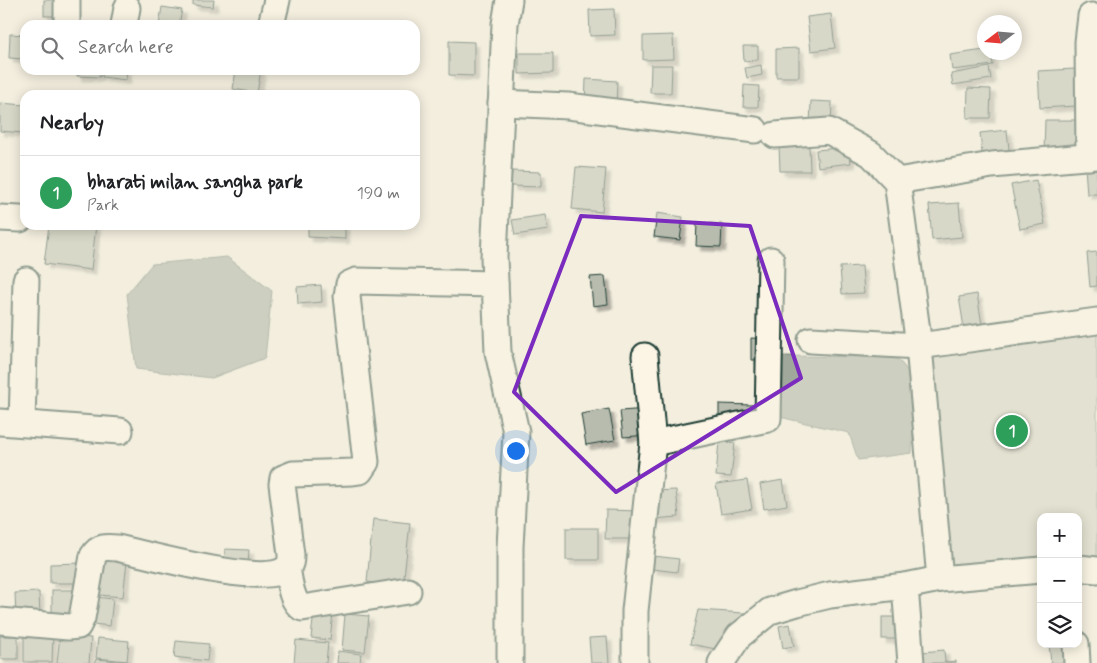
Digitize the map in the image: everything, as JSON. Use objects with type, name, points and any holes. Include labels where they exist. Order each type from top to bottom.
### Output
[{"type":"street","points":[[67,0],[68,20]]},
{"type":"street","points":[[272,20],[277,0]]},
{"type":"street","points":[[509,0],[505,24],[494,257],[498,352],[516,432],[510,547],[510,663]]},
{"type":"street","points":[[897,181],[992,165],[1093,156],[1088,42],[1093,11]]},
{"type":"street","points":[[501,103],[568,106],[765,132],[829,131],[871,154],[897,181],[919,346],[940,579]]},
{"type":"street","points":[[653,444],[768,419],[772,260]]},
{"type":"street","points":[[26,280],[11,422],[120,432]]},
{"type":"street","points":[[0,621],[68,627],[78,626],[82,618],[94,556],[96,551],[102,548],[117,548],[239,574],[270,575],[287,568],[290,564],[291,555],[282,484],[284,478],[293,474],[360,471],[366,462],[346,296],[349,284],[356,281],[495,284]]},
{"type":"street","points":[[811,340],[919,346],[1097,321]]},
{"type":"street","points":[[634,663],[635,611],[653,444],[645,356]]},
{"type":"street","points":[[287,568],[293,596],[296,604],[302,608],[408,591]]},
{"type":"street","points":[[1082,568],[1097,570]]},
{"type":"street","points":[[721,663],[739,636],[770,611],[830,595],[905,586],[940,579],[1037,570]]},
{"type":"street","points":[[905,586],[911,663]]},
{"type":"street","points":[[1076,648],[1077,663]]},
{"type":"highlighted area","points":[[581,216],[750,226],[801,378],[616,492],[514,392]]},
{"type":"shaded area","points":[[227,257],[272,291],[265,358],[212,378],[136,369],[127,294],[152,264]]},
{"type":"shaded area","points":[[1097,321],[1097,574],[1082,575],[1082,513],[1037,513],[1037,576],[940,579],[919,346]]},
{"type":"shaded area","points":[[773,356],[896,357],[914,378],[912,453],[858,460],[849,433],[771,415]]},
{"type":"building","points":[[44,0],[64,0],[64,16],[44,16]]},
{"type":"building","points":[[193,0],[214,0],[213,7],[193,5]]},
{"type":"building","points":[[162,7],[182,10],[180,20],[160,20]]},
{"type":"building","points":[[614,9],[615,35],[590,36],[589,10]]},
{"type":"building","points":[[831,14],[835,48],[811,51],[807,17]]},
{"type":"building","points":[[10,34],[20,35],[20,59],[9,58]]},
{"type":"building","points":[[673,35],[674,59],[643,60],[643,36]]},
{"type":"building","points":[[449,41],[474,42],[474,76],[449,75]]},
{"type":"building","points":[[743,46],[758,46],[758,60],[744,61]]},
{"type":"building","points":[[799,48],[799,77],[776,77],[776,49]]},
{"type":"building","points":[[977,51],[977,60],[992,60],[993,65],[952,70],[950,55]]},
{"type":"building","points":[[519,53],[553,53],[553,73],[519,74]]},
{"type":"building","points":[[651,65],[672,65],[671,93],[650,93]]},
{"type":"building","points":[[761,65],[762,75],[747,78],[745,68]]},
{"type":"building","points":[[989,67],[991,79],[953,85],[951,74]]},
{"type":"building","points":[[1075,69],[1077,106],[1040,108],[1038,71]]},
{"type":"building","points":[[100,75],[100,77],[77,76]]},
{"type":"building","points":[[102,75],[126,75],[126,80],[102,77]]},
{"type":"building","points":[[235,75],[260,75],[258,90],[233,89]]},
{"type":"building","points":[[586,79],[617,81],[616,107],[585,105]]},
{"type":"building","points":[[744,85],[759,86],[758,107],[743,107]]},
{"type":"building","points":[[968,88],[991,89],[990,118],[967,118]]},
{"type":"building","points":[[811,101],[832,102],[831,127],[810,126]]},
{"type":"building","points":[[0,103],[20,105],[20,133],[0,131]]},
{"type":"building","points":[[1045,120],[1078,120],[1077,154],[1044,153]]},
{"type":"building","points":[[1007,130],[1010,159],[983,162],[980,133]]},
{"type":"building","points":[[809,145],[810,171],[780,171],[779,146]]},
{"type":"building","points":[[849,147],[851,163],[818,167],[816,150]]},
{"type":"building","points":[[1097,166],[1097,194],[1087,194],[1085,167]]},
{"type":"building","points":[[576,167],[606,169],[602,212],[572,209]]},
{"type":"building","points":[[512,171],[541,172],[541,187],[511,186]]},
{"type":"building","points":[[1036,180],[1045,224],[1020,229],[1011,185]]},
{"type":"building","points":[[959,203],[962,237],[932,240],[929,205]]},
{"type":"building","points":[[657,213],[683,217],[680,240],[654,237]]},
{"type":"building","points":[[545,215],[548,230],[515,235],[512,220]]},
{"type":"building","points":[[697,222],[722,224],[721,247],[696,246]]},
{"type":"building","points":[[48,230],[95,230],[91,270],[44,264]]},
{"type":"building","points":[[308,230],[345,230],[345,239],[308,237]]},
{"type":"building","points":[[1097,252],[1097,286],[1090,287],[1087,253]]},
{"type":"building","points":[[862,266],[864,293],[842,294],[840,267]]},
{"type":"building","points":[[605,276],[608,304],[593,306],[590,277]]},
{"type":"building","points":[[321,285],[322,302],[298,304],[297,287]]},
{"type":"building","points":[[977,294],[983,331],[965,334],[959,297]]},
{"type":"building","points":[[751,338],[765,339],[765,360],[751,360]]},
{"type":"building","points":[[719,404],[753,405],[753,417],[719,416]]},
{"type":"building","points":[[609,409],[615,440],[586,445],[581,414]]},
{"type":"building","points":[[648,409],[650,435],[623,437],[620,411]]},
{"type":"building","points":[[719,441],[735,443],[731,477],[716,476]]},
{"type":"building","points":[[747,480],[752,509],[721,514],[716,484]]},
{"type":"building","points":[[783,480],[787,505],[764,509],[760,484]]},
{"type":"building","points":[[676,490],[679,517],[653,519],[651,491]]},
{"type":"building","points":[[606,510],[639,511],[639,539],[605,539]]},
{"type":"building","points":[[373,519],[410,523],[403,586],[367,582]]},
{"type":"building","points":[[566,528],[598,528],[598,560],[566,560]]},
{"type":"building","points":[[225,549],[249,550],[248,565],[224,563]]},
{"type":"building","points":[[654,556],[679,559],[677,572],[652,569]]},
{"type":"building","points":[[103,559],[127,562],[123,597],[99,595]]},
{"type":"building","points":[[81,563],[81,583],[50,583],[50,564]]},
{"type":"building","points":[[52,590],[79,590],[79,617],[52,617]]},
{"type":"building","points":[[39,592],[40,616],[16,617],[15,593]]},
{"type":"building","points":[[96,597],[113,599],[110,626],[93,624]]},
{"type":"building","points":[[698,610],[744,613],[721,650],[690,644]]},
{"type":"building","points":[[314,611],[333,613],[330,640],[311,638]]},
{"type":"building","points":[[345,614],[369,616],[365,652],[342,650]]},
{"type":"building","points":[[882,617],[903,617],[903,639],[882,639]]},
{"type":"building","points":[[790,624],[794,646],[783,648],[779,626]]},
{"type":"building","points":[[24,635],[53,635],[52,662],[24,662]]},
{"type":"building","points":[[60,635],[91,638],[89,663],[57,663]]},
{"type":"building","points":[[0,636],[18,636],[18,659],[0,659]]},
{"type":"building","points":[[607,637],[609,663],[591,663],[589,638]]},
{"type":"building","points":[[98,638],[129,641],[127,661],[96,658]]},
{"type":"building","points":[[296,640],[328,643],[326,663],[294,663]]},
{"type":"building","points":[[176,641],[209,644],[207,661],[174,657]]},
{"type":"building","points":[[1049,648],[1074,648],[1075,663],[1051,663]]},
{"type":"building","points":[[944,650],[945,662],[956,661],[956,663],[923,663],[922,652]]},
{"type":"building","points":[[338,651],[361,654],[360,663],[337,663]]},
{"type":"building","points":[[96,659],[130,662],[130,663],[95,663]]},
{"type":"place","name":"bharati milan sangha park","points":[[1012,431]]}]
